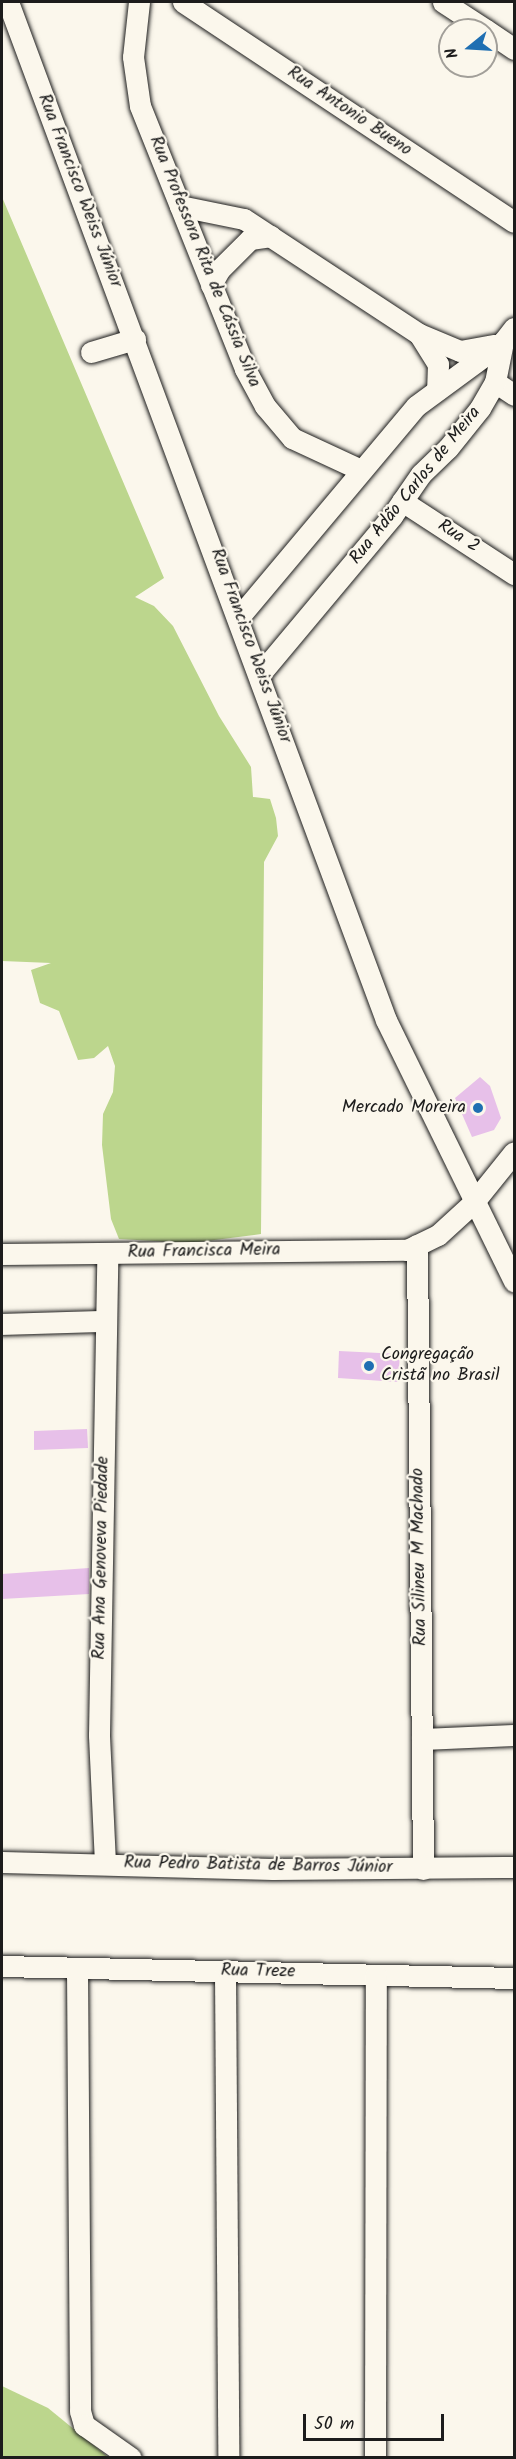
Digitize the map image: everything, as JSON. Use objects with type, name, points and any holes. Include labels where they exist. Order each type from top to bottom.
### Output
[{"type":"street","name":"Rua Francisco Weiss Júnior","points":[[8,2],[239,616],[386,1020],[473,1203],[514,1281]]},
{"type":"street","name":"Rua Professora Rita de Cássia Silva","points":[[139,2],[134,33],[135,82],[140,106],[254,388],[292,438],[361,470]]},
{"type":"street","name":"Rua Antonio Bueno","points":[[183,2],[514,222]]},
{"type":"street","points":[[443,2],[468,18]]},
{"type":"street","points":[[498,38],[514,49]]},
{"type":"street","points":[[180,206],[244,219],[419,334],[460,351],[509,335]]},
{"type":"street","points":[[212,285],[220,269],[250,239],[271,236]]},
{"type":"street","points":[[419,334],[434,352],[438,364],[437,390]]},
{"type":"street","points":[[239,616],[416,406],[509,335]]},
{"type":"street","name":"Rua Adão Carlos de Meira","points":[[260,674],[402,501],[421,474],[448,448],[480,408],[495,382],[509,335]]},
{"type":"street","points":[[91,352],[135,339]]},
{"type":"street","points":[[495,382],[514,395]]},
{"type":"street","name":"Rua 2","points":[[402,501],[514,574]]},
{"type":"street","points":[[412,1247],[438,1235],[473,1203],[514,1152]]},
{"type":"street","name":"Rua Francisca Meira","points":[[2,1254],[412,1247]]},
{"type":"street","name":"Rua Silineu M Machado","points":[[412,1247],[423,1869]]},
{"type":"street","name":"Rua Ana Genoveva Piedade","points":[[105,1863],[99,1735],[107,1252]]},
{"type":"street","points":[[2,1324],[106,1321]]},
{"type":"street","points":[[422,1739],[514,1735]]},
{"type":"street","name":"Rua Pedro Batista de Barros Júnior","points":[[2,1862],[273,1869],[514,1867]]},
{"type":"street","name":"Rua Treze","points":[[2,1966],[514,1978]]},
{"type":"street","points":[[77,1968],[80,2411],[84,2426],[131,2457]]},
{"type":"street","points":[[225,1972],[228,2457]]},
{"type":"street","points":[[375,2457],[376,1975]]},
{"type":"green space","points":[[2,197],[164,578],[135,597],[154,606],[173,626],[219,716],[251,767],[253,797],[270,799],[276,818],[278,836],[264,862],[261,1234],[191,1243],[119,1239],[111,1219],[102,1145],[103,1114],[113,1092],[115,1066],[108,1046],[94,1058],[78,1060],[59,1011],[40,1003],[31,970],[51,963],[2,961]]},
{"type":"green space","points":[[2,2386],[48,2408],[108,2457],[2,2458]]},
{"type":"building","name":"Mercado Moreira","points":[[480,1077],[490,1086],[501,1118],[494,1130],[472,1137],[455,1098]]},
{"type":"building","name":"Congregação Cristã no Brasil","points":[[339,1351],[400,1354],[398,1382],[338,1378]]},
{"type":"building","points":[[87,1429],[88,1448],[34,1450],[34,1431]]},
{"type":"building","points":[[89,1568],[89,1594],[2,1599],[2,1574]]},
{"type":"place","name":"Mercado Moreira","points":[[478,1108]]},
{"type":"place","name":"Congregação Cristã no Brasil","points":[[369,1366]]}]
